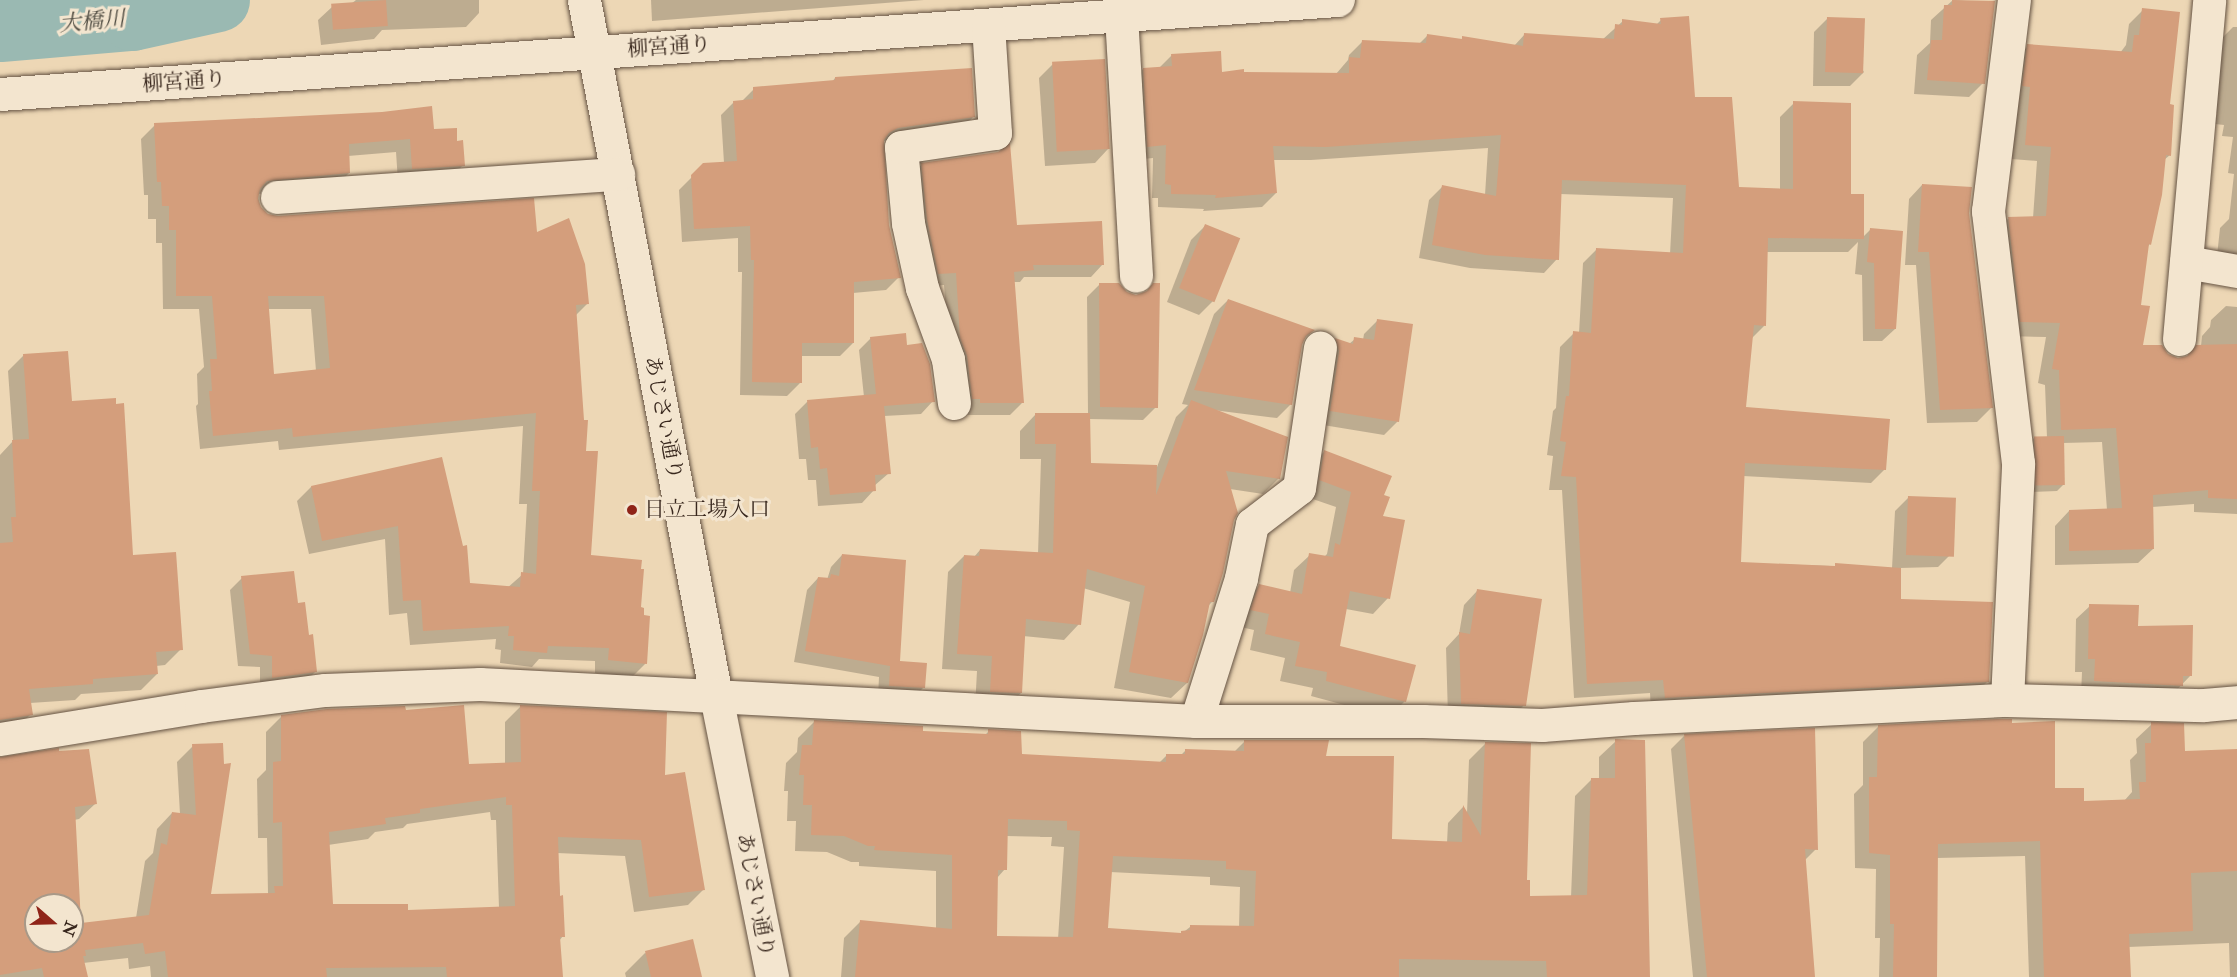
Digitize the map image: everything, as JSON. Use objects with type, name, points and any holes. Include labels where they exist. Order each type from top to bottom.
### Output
[{"type":"street","name":"あじさい通り","points":[[584,0],[716,696],[772,977]]},
{"type":"street","name":"柳宮通り","points":[[0,94],[1338,0]]},
{"type":"street","points":[[2007,700],[2018,463],[1988,211],[2014,0]]},
{"type":"street","points":[[2179,339],[2210,0]]},
{"type":"street","points":[[1121,15],[1137,276]]},
{"type":"street","points":[[954,403],[948,359],[922,288],[908,223],[901,147],[995,133],[988,25]]},
{"type":"street","points":[[277,197],[618,174]]},
{"type":"street","points":[[2186,262],[2237,271]]},
{"type":"street","points":[[1196,720],[1241,578],[1252,524],[1299,488],[1320,348]]},
{"type":"street","points":[[0,739],[201,706],[325,690],[480,684],[1196,720],[1423,721],[1542,725],[1634,718],[2007,700],[2204,705],[2237,702]]},
{"type":"building","points":[[386,0],[388,26],[333,30],[331,4]]},
{"type":"building","points":[[1952,0],[1995,1],[1985,84],[1927,80],[1931,40],[1942,40],[1944,5],[1952,5]]},
{"type":"building","points":[[2142,8],[2180,12],[2170,104],[2174,105],[2171,156],[2166,155],[2162,195],[2151,245],[2149,244],[2141,305],[2150,306],[2143,345],[2162,345],[2168,354],[2178,358],[2187,356],[2196,345],[2237,344],[2237,499],[2208,498],[2208,490],[2153,495],[2154,549],[2069,551],[2069,510],[2122,508],[2116,428],[2061,430],[2059,370],[2052,369],[2060,323],[2020,322],[2008,217],[2046,216],[2051,147],[2025,145],[2030,87],[2022,86],[2027,44],[2132,52],[2134,35],[2139,35]]},
{"type":"building","points":[[1689,16],[1695,97],[1732,97],[1739,187],[1793,189],[1793,101],[1851,103],[1851,194],[1864,194],[1864,239],[1768,238],[1766,326],[1754,325],[1746,407],[1890,419],[1886,470],[1745,463],[1741,562],[1835,566],[1835,563],[1901,568],[1901,599],[1993,602],[1989,682],[1665,698],[1663,680],[1587,684],[1576,477],[1561,476],[1566,442],[1560,441],[1566,396],[1569,396],[1573,331],[1591,333],[1596,248],[1683,253],[1686,185],[1562,180],[1559,260],[1485,255],[1432,245],[1442,185],[1496,196],[1501,135],[1326,147],[1273,146],[1277,193],[1215,198],[1216,195],[1171,194],[1171,185],[1165,184],[1166,145],[1147,147],[1143,68],[1172,66],[1171,54],[1221,51],[1222,72],[1244,69],[1244,72],[1349,73],[1349,57],[1360,58],[1362,40],[1426,43],[1427,34],[1462,39],[1462,36],[1523,46],[1524,33],[1614,39],[1615,24],[1622,25],[1622,19],[1661,24],[1660,18]]},
{"type":"building","points":[[1827,17],[1865,18],[1863,73],[1825,72]]},
{"type":"building","points":[[1105,59],[1110,149],[1057,152],[1052,62]]},
{"type":"building","points":[[972,68],[975,117],[898,128],[889,133],[884,140],[889,225],[901,278],[854,282],[854,343],[802,343],[802,383],[752,382],[754,260],[751,260],[750,226],[694,229],[691,175],[703,163],[737,161],[733,101],[753,99],[753,87],[835,80],[835,77]]},
{"type":"building","points":[[432,106],[434,129],[457,128],[457,141],[463,140],[465,166],[412,169],[410,139],[349,144],[350,173],[267,181],[260,189],[258,199],[261,207],[268,214],[278,216],[534,198],[537,232],[569,218],[585,264],[589,304],[576,305],[584,420],[588,420],[586,451],[598,451],[591,555],[642,560],[641,569],[644,569],[641,607],[644,608],[644,615],[650,616],[647,664],[608,660],[609,648],[548,646],[547,653],[513,650],[514,636],[508,636],[509,626],[423,631],[421,600],[403,601],[398,526],[322,541],[311,486],[442,457],[463,546],[467,545],[470,583],[520,587],[521,572],[536,574],[540,491],[532,491],[536,413],[293,437],[292,428],[213,436],[209,391],[212,391],[210,359],[217,359],[212,296],[176,296],[176,230],[169,230],[169,206],[162,206],[161,182],[157,182],[154,123],[382,112]],"holes":[[[268,296],[324,296],[330,368],[274,374]]]},
{"type":"building","points":[[1010,143],[1017,225],[1102,221],[1104,265],[1033,265],[1034,270],[1014,272],[1024,403],[980,403],[980,399],[972,399],[967,356],[960,338],[956,273],[938,274],[927,220],[921,163],[998,152]]},
{"type":"building","points":[[1922,184],[1972,187],[1969,213],[1993,408],[1940,410],[1929,252],[1918,252]]},
{"type":"building","points":[[1205,224],[1240,238],[1214,302],[1179,288]]},
{"type":"building","points":[[1870,228],[1903,231],[1896,329],[1875,329],[1874,263],[1867,262]]},
{"type":"building","points":[[1099,283],[1119,283],[1127,292],[1136,295],[1147,291],[1153,283],[1160,283],[1158,408],[1100,407]]},
{"type":"building","points":[[1228,299],[1315,330],[1306,336],[1302,345],[1292,405],[1194,390]]},
{"type":"building","points":[[1377,319],[1413,324],[1399,422],[1330,411],[1339,351],[1335,338],[1353,344],[1354,337],[1374,340]]},
{"type":"building","points":[[906,333],[907,345],[922,343],[930,364],[935,402],[884,406],[891,474],[875,475],[876,491],[830,495],[827,468],[820,469],[818,447],[811,448],[807,400],[876,394],[870,337]]},
{"type":"building","points":[[68,351],[72,401],[116,398],[116,404],[124,403],[133,555],[176,552],[183,650],[156,652],[158,674],[93,679],[93,684],[29,689],[33,715],[0,720],[0,543],[13,542],[11,517],[16,517],[12,440],[29,439],[23,354]]},
{"type":"building","points":[[1191,400],[1288,437],[1280,479],[1226,471],[1238,513],[1234,520],[1223,573],[1214,602],[1210,602],[1203,635],[1188,683],[1129,672],[1145,586],[1087,569],[1081,625],[1026,619],[1022,693],[990,692],[992,656],[957,654],[964,555],[979,556],[980,549],[1053,553],[1056,444],[1035,444],[1035,413],[1090,413],[1091,463],[1157,465],[1156,495]]},
{"type":"building","points":[[2064,436],[2065,485],[2035,486],[2034,437]]},
{"type":"building","points":[[1324,450],[1392,476],[1384,495],[1390,497],[1383,516],[1405,520],[1390,599],[1350,591],[1340,646],[1416,665],[1406,702],[1326,681],[1327,672],[1295,666],[1300,642],[1265,634],[1269,614],[1250,610],[1259,584],[1302,594],[1309,553],[1333,557],[1335,543],[1340,545],[1351,492],[1319,480]]},
{"type":"building","points":[[1908,496],[1956,498],[1954,557],[1906,555]]},
{"type":"building","points":[[842,554],[906,560],[900,661],[927,663],[925,688],[889,686],[890,666],[805,651],[818,577],[830,578],[831,574],[839,576]]},
{"type":"building","points":[[294,571],[298,603],[305,602],[309,635],[313,634],[317,672],[272,678],[272,656],[250,654],[241,576]]},
{"type":"building","points":[[1477,589],[1542,599],[1526,706],[1461,704],[1459,632],[1470,634]]},
{"type":"building","points":[[2089,604],[2139,605],[2138,626],[2193,625],[2192,676],[2183,676],[2183,686],[2094,681],[2095,659],[2088,659]]},
{"type":"building","points":[[464,705],[469,764],[521,762],[520,705],[667,712],[665,775],[685,772],[705,890],[649,897],[641,840],[558,837],[560,896],[563,895],[565,937],[560,937],[563,977],[447,977],[446,967],[326,968],[327,977],[168,977],[165,951],[145,954],[143,943],[85,950],[86,956],[83,956],[88,977],[44,977],[42,968],[0,975],[0,757],[59,748],[59,751],[89,749],[97,804],[75,807],[79,893],[24,893],[24,953],[84,953],[84,923],[149,915],[161,843],[167,845],[172,812],[196,815],[192,744],[223,743],[224,764],[231,763],[211,894],[275,893],[274,886],[283,886],[282,822],[273,823],[273,762],[281,761],[281,715],[327,709],[405,706],[406,710]],"holes":[[[506,797],[506,805],[512,805],[515,906],[408,910],[408,904],[333,904],[329,832],[386,824],[385,818],[420,813],[420,809]]]},
{"type":"building","points":[[2012,719],[2012,723],[2055,721],[2055,788],[2084,788],[2084,801],[2140,799],[2139,782],[2146,782],[2145,743],[2151,743],[2151,722],[2184,723],[2185,751],[2237,749],[2237,871],[2191,873],[2193,931],[2129,934],[2131,977],[2044,977],[2040,841],[1938,844],[1937,977],[1893,977],[1894,924],[1890,924],[1890,855],[1869,853],[1869,777],[1877,777],[1878,725]]},
{"type":"building","points":[[814,720],[923,726],[923,731],[988,734],[988,729],[1021,731],[1022,754],[1166,762],[1166,754],[1185,754],[1185,749],[1244,751],[1244,740],[1329,740],[1326,756],[1394,756],[1392,839],[1462,842],[1463,805],[1481,836],[1485,742],[1531,743],[1527,880],[1530,880],[1530,896],[1587,895],[1591,778],[1615,778],[1615,739],[1645,740],[1650,977],[1547,977],[1546,961],[1399,959],[1399,977],[855,977],[860,920],[952,929],[952,855],[874,850],[875,846],[868,846],[844,836],[811,835],[812,805],[803,805],[804,775],[799,775],[802,745],[812,745]],"holes":[[[1008,819],[1067,821],[1067,830],[1080,831],[1073,937],[997,936],[998,870],[1007,870]],[[1113,856],[1226,861],[1226,869],[1256,871],[1254,926],[1190,925],[1190,930],[1181,931],[1181,933],[1108,928]]]},
{"type":"building","points":[[1815,728],[1818,850],[1805,849],[1815,977],[1707,977],[1684,734]]},
{"type":"building","points":[[693,939],[702,977],[651,977],[645,951]]},
{"type":"waterway","name":"大橋川","points":[[0,30],[132,19],[218,0]]},
{"type":"place","name":"日立工場入口","points":[[632,510]]}]
